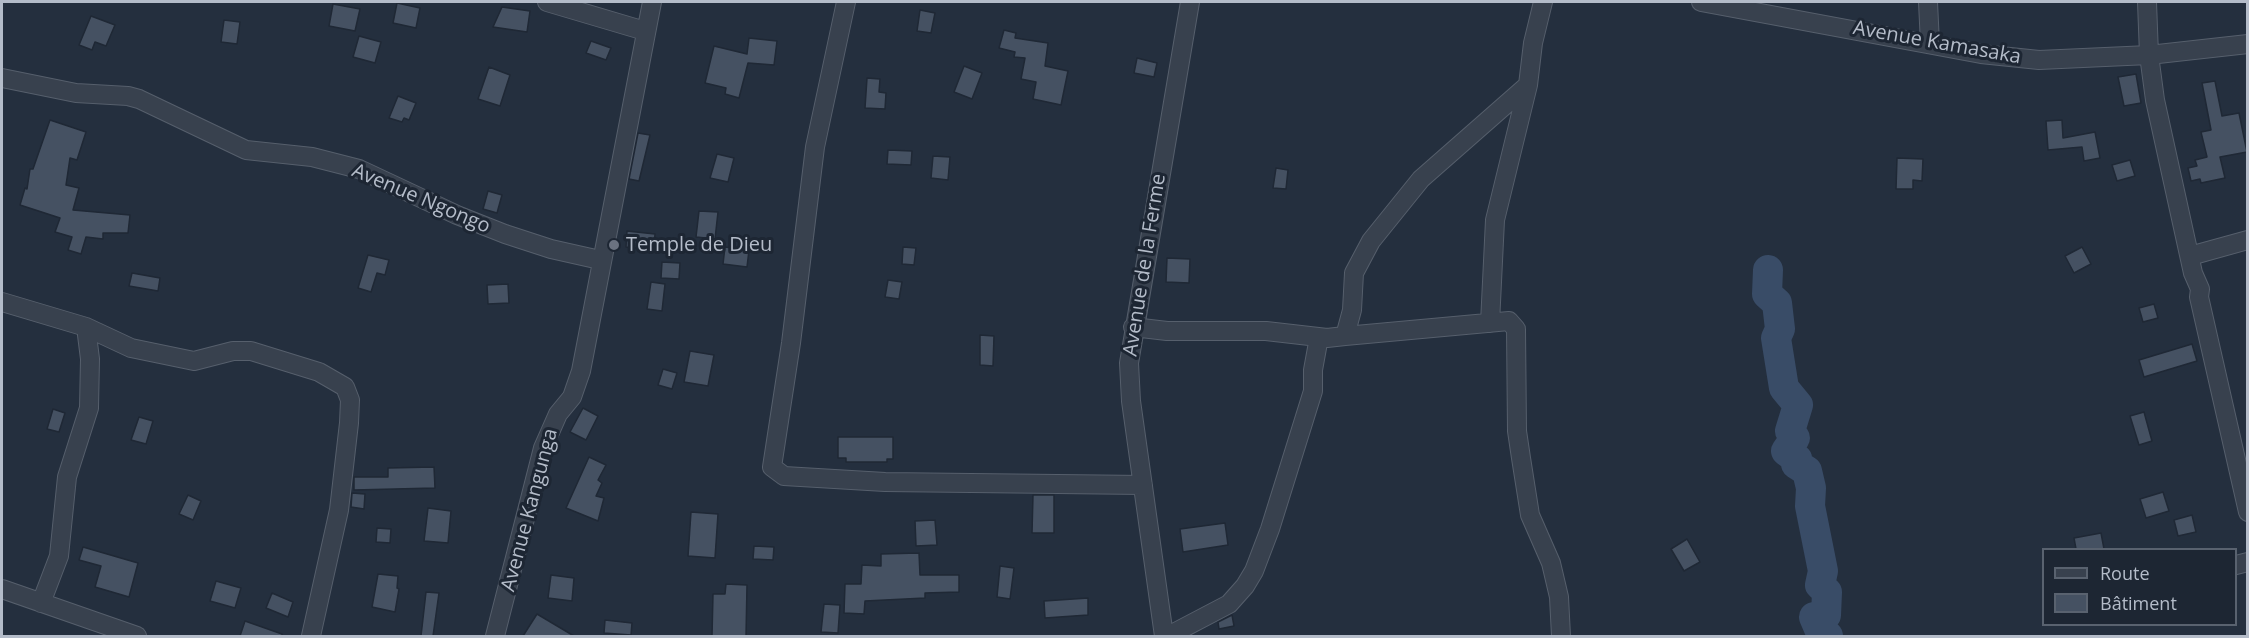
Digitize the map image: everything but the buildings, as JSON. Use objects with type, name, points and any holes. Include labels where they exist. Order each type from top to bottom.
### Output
[{"type":"street","points":[[546,2],[645,31]]},
{"type":"street","name":"Avenue Kangunga","points":[[495,636],[543,448],[552,425],[577,385],[652,2]]},
{"type":"street","points":[[846,2],[815,147],[791,343],[772,467],[784,476],[885,482],[1143,485]]},
{"type":"street","name":"Avenue de la Ferme","points":[[1166,636],[1129,381],[1133,327],[1190,2]]},
{"type":"street","points":[[1490,323],[1495,220],[1528,85],[1533,43],[1543,2]]},
{"type":"street","name":"Avenue Kamasaka","points":[[1701,2],[1981,54],[2039,60],[2149,55],[2247,44]]},
{"type":"street","points":[[1928,2],[1930,44]]},
{"type":"street","points":[[2147,2],[2149,55],[2156,100],[2193,273],[2200,289],[2199,297],[2247,512]]},
{"type":"street","name":"Avenue Ngongo","points":[[2,78],[76,93],[129,96],[149,103],[246,150],[312,157],[359,169],[457,215],[505,234],[551,249],[600,260]]},
{"type":"street","points":[[1345,336],[1352,310],[1354,273],[1376,234],[1421,179],[1528,85]]},
{"type":"street","points":[[2190,256],[2247,240]]},
{"type":"street","points":[[2,302],[86,327],[131,348],[194,361],[233,351],[251,351],[319,372],[345,387],[350,400],[339,510],[311,636]]},
{"type":"street","points":[[1133,327],[1167,331],[1291,332],[1319,337],[1509,321],[1516,329],[1517,431],[1530,515],[1551,563],[1559,597],[1561,636]]},
{"type":"street","points":[[41,603],[59,556],[68,477],[89,408],[90,359],[86,327]]},
{"type":"street","points":[[1166,636],[1229,604],[1245,586],[1254,571],[1313,391],[1313,370],[1319,337]]},
{"type":"street","points":[[2,589],[137,636]]},
{"type":"waterway","points":[[1768,270],[1767,294],[1777,303],[1780,329],[1776,338],[1784,388],[1798,405],[1790,431],[1795,438],[1786,451],[1797,459],[1796,464],[1807,471],[1811,488],[1810,506],[1823,571],[1820,585],[1827,592],[1826,615],[1814,617],[1820,631],[1828,636]]},
{"type":"place","name":"Temple de Dieu","points":[[614,245]]}]
